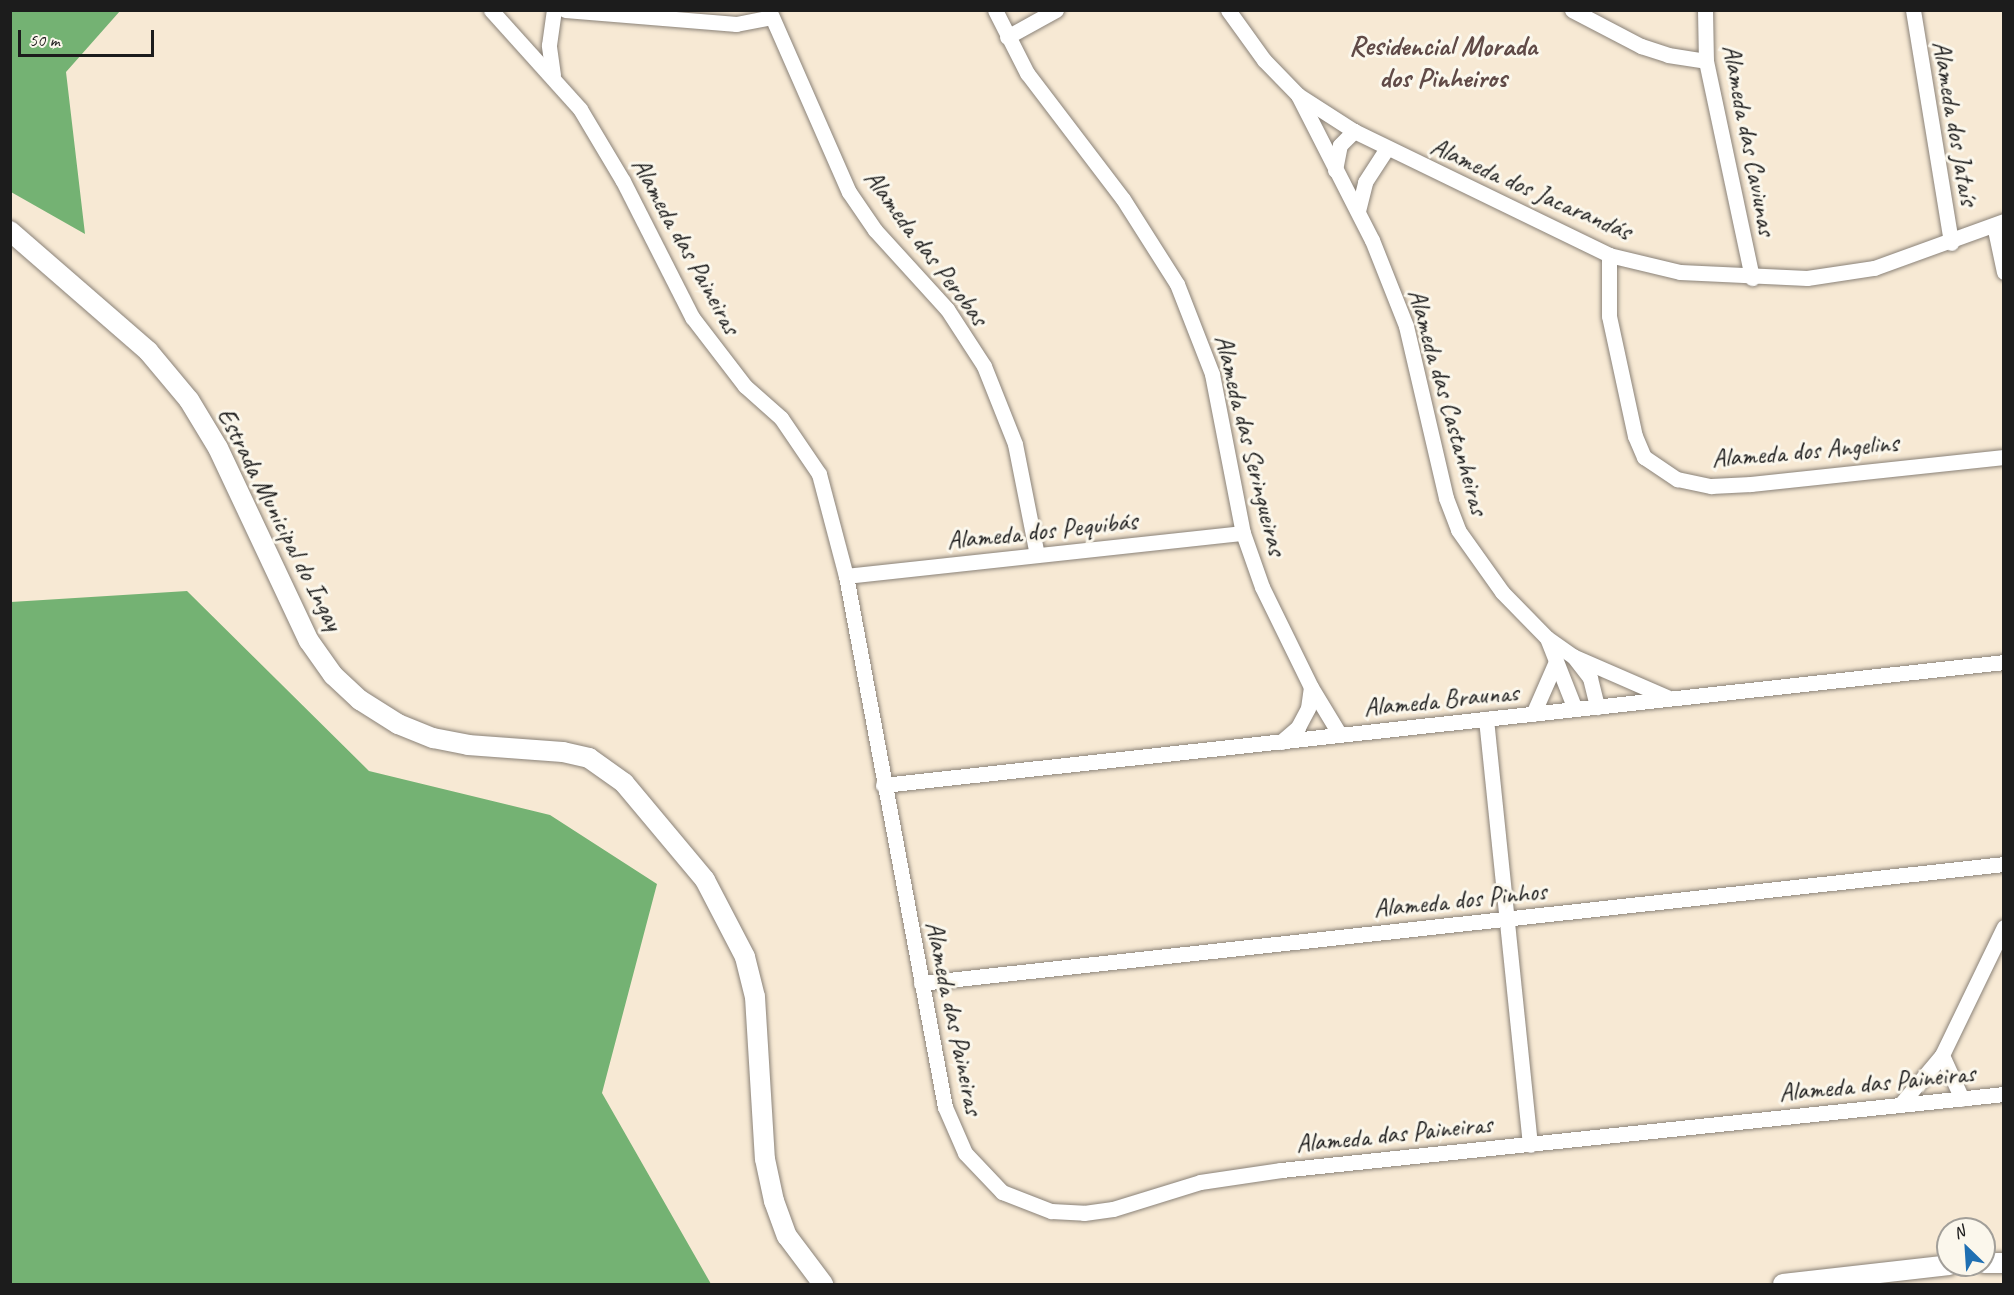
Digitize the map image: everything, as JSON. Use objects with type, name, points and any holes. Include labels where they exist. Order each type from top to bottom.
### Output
[{"type":"street","name":"Alameda das Paineiras","points":[[491,10],[553,75],[580,109],[623,181],[692,316],[745,386],[781,418],[801,443],[819,474],[846,576],[883,785],[945,1107],[965,1153],[1002,1192],[1051,1211],[1084,1213],[1113,1209],[1200,1182],[1281,1170],[2004,1094]]},
{"type":"street","points":[[507,27],[512,10]]},
{"type":"street","points":[[553,75],[549,45],[554,10]]},
{"type":"street","points":[[565,10],[736,24],[770,14]]},
{"type":"street","name":"Alameda das Seringueiras","points":[[995,10],[1027,73],[1123,199],[1178,284],[1212,374],[1243,533],[1277,621],[1311,687],[1340,735]]},
{"type":"street","points":[[1007,37],[1056,10]]},
{"type":"street","points":[[1228,10],[1264,60],[1298,95]]},
{"type":"street","points":[[1572,10],[1641,46],[1668,56],[1706,62]]},
{"type":"street","name":"Alameda das Caviunas","points":[[1705,10],[1706,62],[1752,278]]},
{"type":"street","name":"Alameda dos Jataís","points":[[1912,10],[1952,243]]},
{"type":"street","name":"Alameda das Perobas","points":[[770,14],[849,192],[875,230],[947,309],[984,366],[1015,444],[1037,555]]},
{"type":"street","name":"Alameda dos Jacarandás","points":[[1298,95],[1386,150],[1609,255],[1680,272],[1752,278],[1808,278],[1875,268],[1952,243],[1999,223]]},
{"type":"street","name":"Alameda das Castanheiras","points":[[1298,95],[1358,211],[1406,326],[1446,498],[1458,530],[1502,592],[1546,638],[1573,656],[1672,699]]},
{"type":"street","points":[[1335,170],[1340,145],[1354,131]]},
{"type":"street","points":[[1358,211],[1365,182],[1386,150]]},
{"type":"street","points":[[1999,223],[2004,272]]},
{"type":"street","name":"Estrada Municipal do Ingay","points":[[10,231],[148,351],[189,400],[218,448],[309,641],[333,675],[360,700],[398,724],[433,738],[468,745],[563,752],[589,758],[631,790],[705,880],[745,957],[755,997],[765,1159],[774,1201],[787,1236],[823,1284]]},
{"type":"street","name":"Alameda dos Angelins","points":[[1609,255],[1609,316],[1635,436],[1644,457],[1677,479],[1711,486],[1751,484],[2004,457]]},
{"type":"street","name":"Alameda dos Pequibás","points":[[846,576],[1243,533]]},
{"type":"street","name":"Alameda das Castanheiras","points":[[1546,638],[1575,709]]},
{"type":"street","name":"Alameda das Castanheiras","points":[[1573,656],[1590,678],[1597,707]]},
{"type":"street","name":"Alameda Braunas","points":[[883,785],[2004,662]]},
{"type":"street","points":[[1533,714],[1555,664]]},
{"type":"street","points":[[1281,742],[1298,727],[1308,708],[1311,687]]},
{"type":"street","points":[[1486,719],[1530,1145]]},
{"type":"street","name":"Alameda dos Pinhos","points":[[921,983],[2004,864]]},
{"type":"street","points":[[1900,1105],[1942,1055],[2004,927]]},
{"type":"street","points":[[1942,1055],[1962,1099]]},
{"type":"street","points":[[1783,1284],[1936,1266]]},
{"type":"green space","points":[[10,11],[120,11],[66,72],[85,234],[11,192]]},
{"type":"green space","points":[[187,591],[369,771],[550,815],[657,884],[602,1093],[711,1284],[11,1284],[11,602]]},
{"type":"district","name":"Residencial Morada dos Pinheiros","points":[[1443,62]]}]
